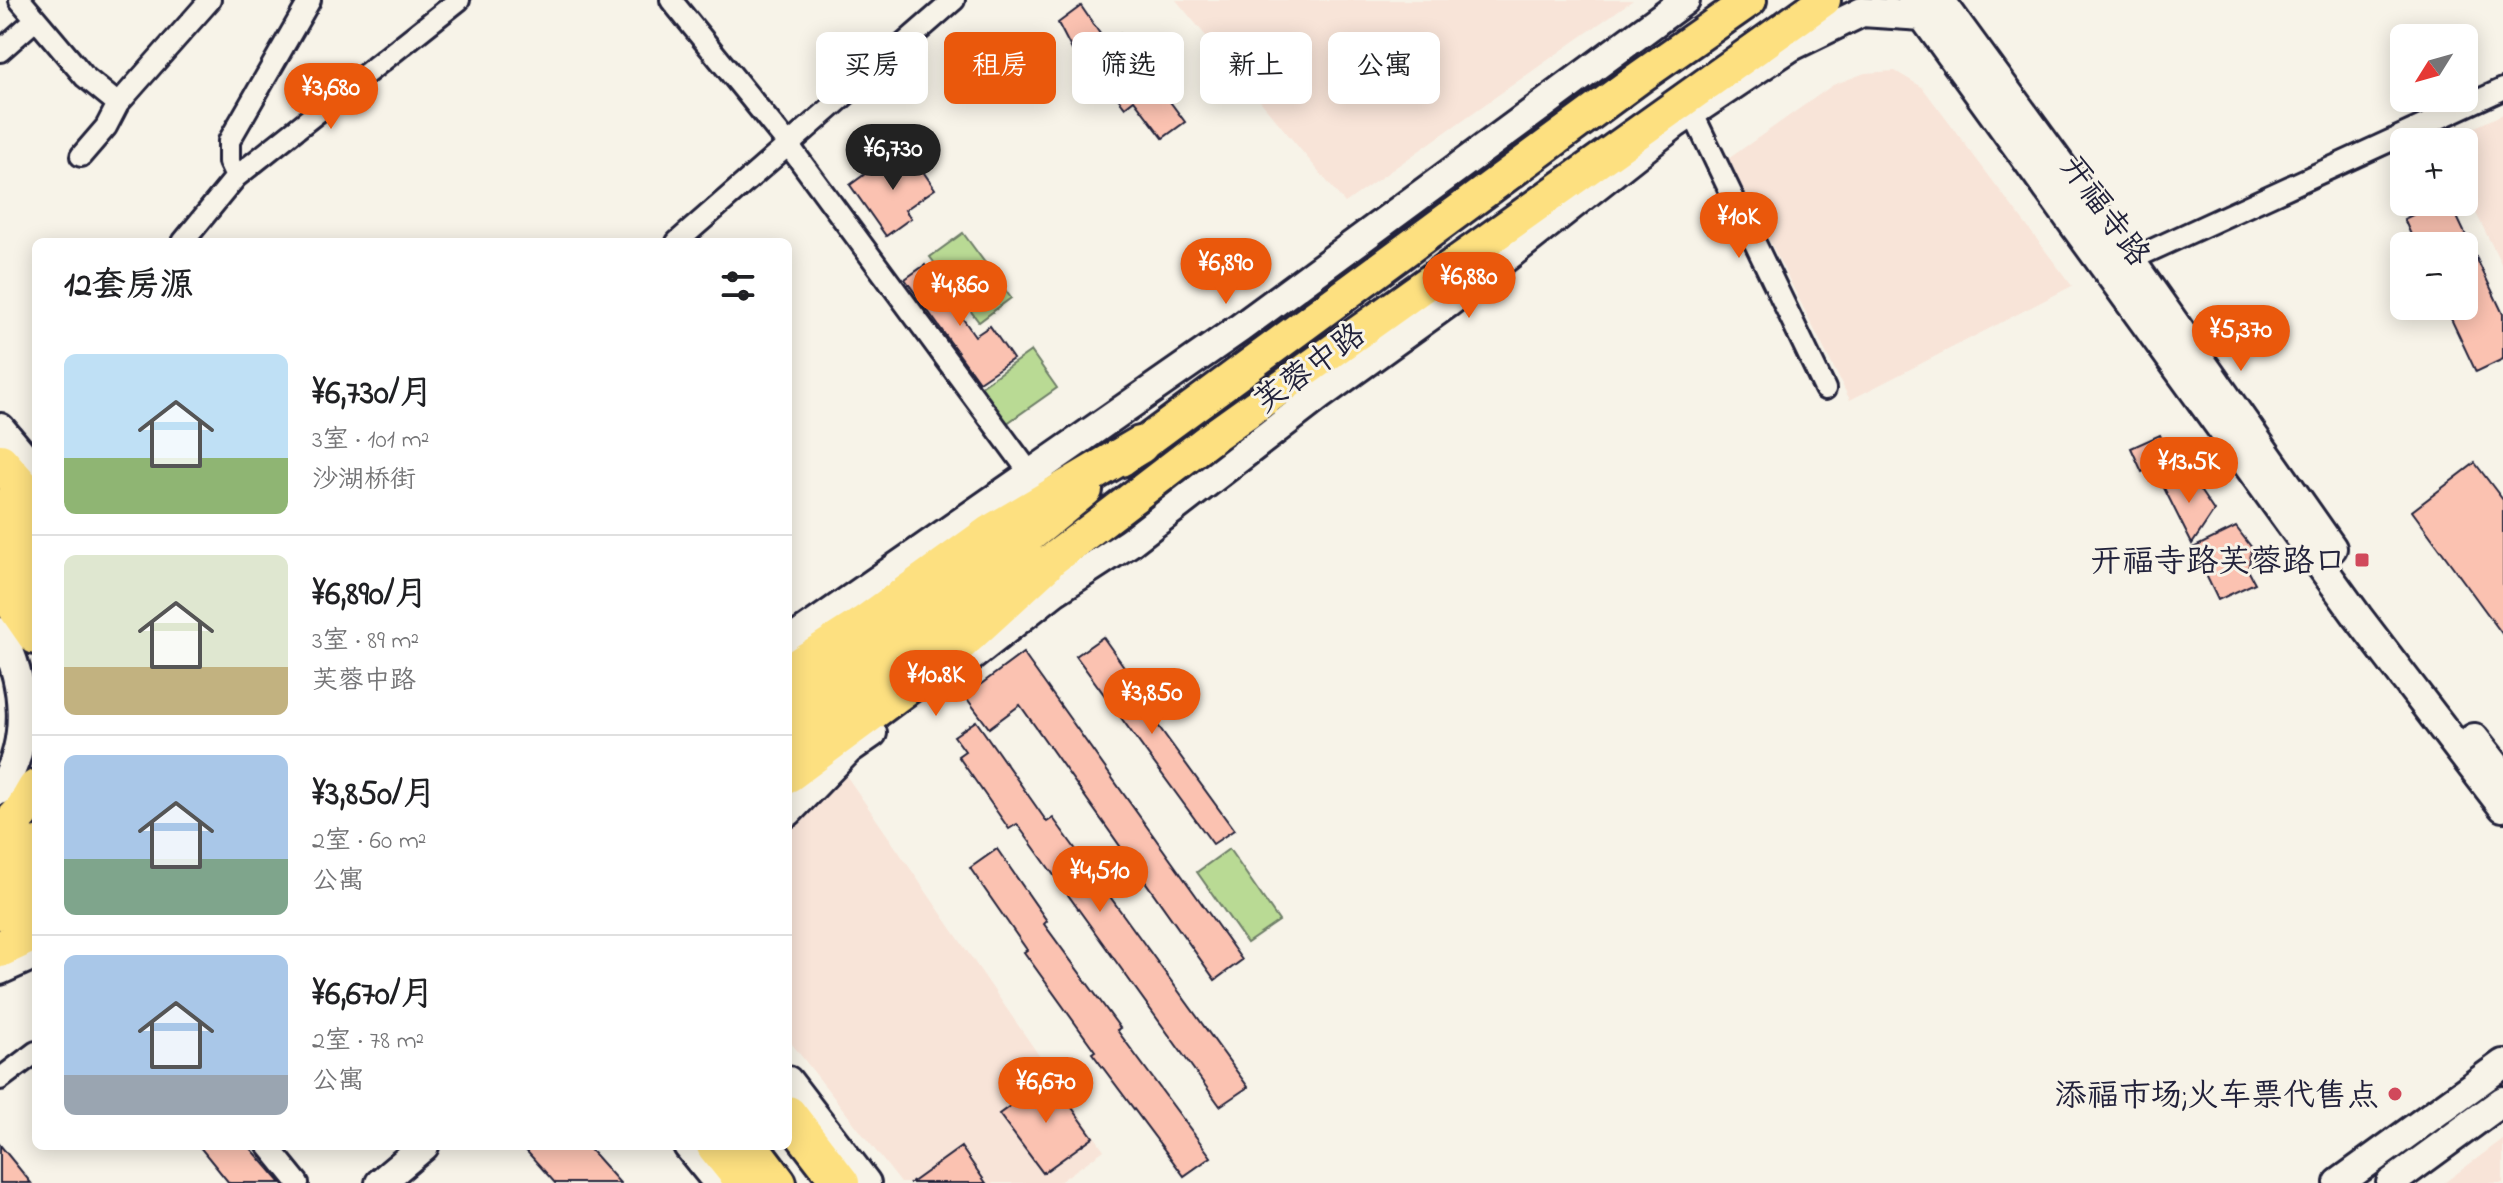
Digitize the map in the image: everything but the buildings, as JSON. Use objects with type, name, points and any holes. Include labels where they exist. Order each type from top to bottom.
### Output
[{"type":"highway","points":[[792,670],[864,624],[989,534],[1140,445]]},
{"type":"highway","points":[[26,463],[32,487]]},
{"type":"highway","points":[[0,507],[32,543]]},
{"type":"highway","points":[[0,543],[32,579]]},
{"type":"highway","points":[[792,771],[938,663],[1045,565]]},
{"type":"highway","points":[[0,584],[32,630]]},
{"type":"highway","points":[[792,736],[828,697]]},
{"type":"highway","points":[[0,835],[22,812],[32,795]]},
{"type":"highway","points":[[0,872],[32,849]]},
{"type":"highway","points":[[0,949],[32,934]]},
{"type":"highway","points":[[792,1119],[841,1183]]},
{"type":"highway","points":[[718,1150],[745,1183]]},
{"type":"highway","points":[[753,1150],[778,1183]]},
{"type":"highway","points":[[787,1150],[812,1183]]},
{"type":"main road","name":"芙蓉中路","points":[[828,697],[1140,445],[1640,77],[1750,0]]},
{"type":"main road","name":"芙蓉中路","points":[[828,697],[1045,565],[1224,428],[1824,0]]},
{"type":"main road","points":[[849,749],[938,663]]},
{"type":"main road","points":[[792,706],[828,697]]},
{"type":"main road","points":[[792,729],[828,697]]},
{"type":"main road","points":[[0,888],[32,872]]},
{"type":"main road","points":[[0,913],[32,898]]},
{"type":"street","points":[[20,0],[85,77],[118,104]]},
{"type":"street","points":[[81,156],[106,127],[118,104],[210,0]]},
{"type":"street","points":[[236,177],[229,162],[229,141],[310,0]]},
{"type":"street","points":[[186,238],[236,177],[459,0]]},
{"type":"street","points":[[671,0],[787,143],[1030,473]]},
{"type":"street","points":[[681,238],[954,0]]},
{"type":"street","points":[[792,640],[1240,328],[1685,0]]},
{"type":"street","points":[[792,808],[849,749],[1055,591],[1129,543],[1319,396],[1448,303],[1692,112],[1790,47],[1862,12],[1925,5]]},
{"type":"street","name":"开福寺路","points":[[1925,5],[2130,260],[2373,606],[2503,775]]},
{"type":"street","name":"开福寺路","points":[[1925,5],[2358,617],[2503,807]]},
{"type":"street","points":[[0,51],[35,20]]},
{"type":"street","points":[[2130,260],[2503,89]]},
{"type":"street","points":[[1692,112],[1825,389]]},
{"type":"street","points":[[0,428],[26,463]]},
{"type":"street","points":[[0,631],[32,675]]},
{"type":"street","points":[[0,631],[18,671],[22,696],[21,727],[14,758],[0,790]]},
{"type":"street","points":[[0,970],[32,956]]},
{"type":"street","points":[[0,1079],[32,1055]]},
{"type":"street","points":[[2339,1183],[2503,1064]]},
{"type":"street","points":[[792,1086],[866,1183]]},
{"type":"street","points":[[2391,1183],[2503,1101]]},
{"type":"street","points":[[271,1150],[298,1183]]},
{"type":"street","points":[[380,1183],[419,1150]]},
{"type":"street","points":[[691,1150],[718,1183]]},
{"type":"shaded area","points":[[1176,0],[1633,0],[1345,203],[1263,104],[1312,104],[1312,32],[1203,32]]},
{"type":"shaded area","points":[[1895,71],[1922,87],[2072,286],[1850,400],[1728,159],[1833,85],[1865,73]]},
{"type":"shaded area","points":[[2503,114],[2503,267],[2478,216],[2478,128],[2473,128]]},
{"type":"shaded area","points":[[841,768],[1104,1150],[1058,1183],[901,1183],[792,1044],[792,819]]},
{"type":"shaded area","points":[[2503,1139],[2503,1183],[2444,1183]]},
{"type":"green space","points":[[963,233],[1011,298],[979,322],[930,257]]},
{"type":"green space","points":[[1031,351],[1057,388],[1003,426],[977,389]]},
{"type":"green space","points":[[1229,849],[1279,921],[1247,943],[1197,872]]},
{"type":"place","name":"开福寺路芙蓉路口","points":[[2362,560]]},
{"type":"place","name":"添福市场;火车票代售点","points":[[2395,1094]]}]
